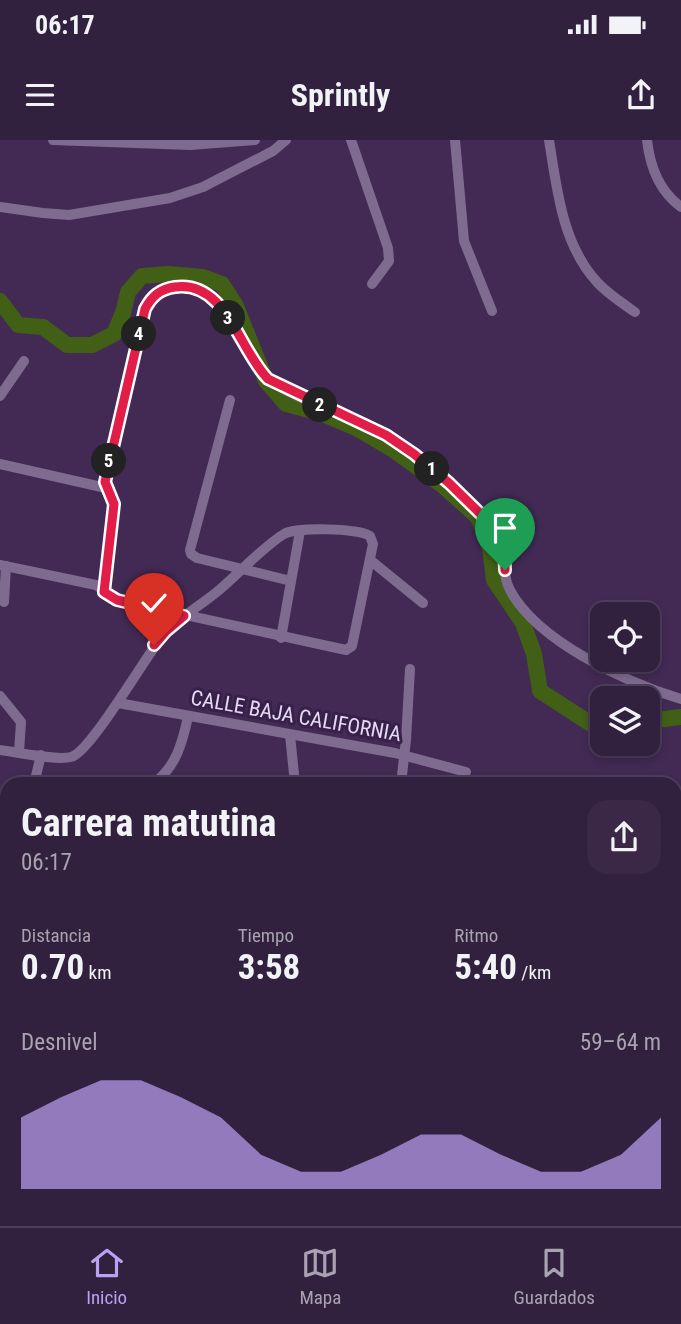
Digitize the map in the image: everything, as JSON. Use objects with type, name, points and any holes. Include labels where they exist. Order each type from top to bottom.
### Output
[{"type":"street","points":[[58,140],[190,145],[256,140]]},
{"type":"street","points":[[0,206],[43,214],[69,215],[170,198],[203,187],[273,151],[286,140]]},
{"type":"street","points":[[351,140],[388,248],[389,261],[372,284]]},
{"type":"street","points":[[455,140],[464,241],[492,311]]},
{"type":"street","points":[[549,140],[563,217],[578,255],[597,282],[635,312]]},
{"type":"street","points":[[647,140],[652,168],[659,182],[681,207]]},
{"type":"street","points":[[104,592],[114,504],[106,488],[106,475],[141,328],[150,300],[156,293],[166,289],[189,287],[212,298],[222,307],[268,379],[400,444],[449,483],[493,525],[504,544],[506,583],[532,621],[615,674],[642,687],[681,699]]},
{"type":"street","points":[[0,396],[24,361]]},
{"type":"street","points":[[230,400],[190,550],[193,557],[291,581]]},
{"type":"street","points":[[0,464],[106,488]]},
{"type":"street","points":[[0,750],[68,757],[77,754],[118,704],[154,645],[166,631],[184,616],[242,570],[285,533],[338,529],[366,532],[373,544],[350,649],[340,650],[281,638],[184,616],[117,600],[96,585],[3,565],[4,602]]},
{"type":"street","points":[[281,638],[300,531]]},
{"type":"street","points":[[370,559],[423,603]]},
{"type":"street","points":[[402,777],[410,669]]},
{"type":"street","points":[[0,696],[21,722],[19,752]]},
{"type":"street","name":"CALLE BAJA CALIFORNIA","points":[[118,704],[405,755],[466,772]]},
{"type":"street","points":[[160,777],[176,758],[188,717]]},
{"type":"street","points":[[290,736],[294,777]]},
{"type":"street","points":[[36,777],[41,755]]},
{"type":"waterway","points":[[0,301],[18,325],[43,327],[67,345],[92,345],[114,334],[128,292],[142,276],[168,274],[203,277],[222,284],[236,306],[266,381],[286,404],[320,413],[358,429],[392,449],[442,485],[478,517],[490,548],[494,580],[523,623],[534,654],[540,691],[590,723]]},
{"type":"waterway","points":[[660,720],[681,717]]},
{"type":"route","points":[[154,645],[184,616],[117,600],[104,592],[114,504],[105,482],[145,309],[156,293],[166,289],[189,287],[212,298],[222,307],[261,372],[268,379],[386,435],[449,483],[498,531],[504,544],[505,570]]}]
